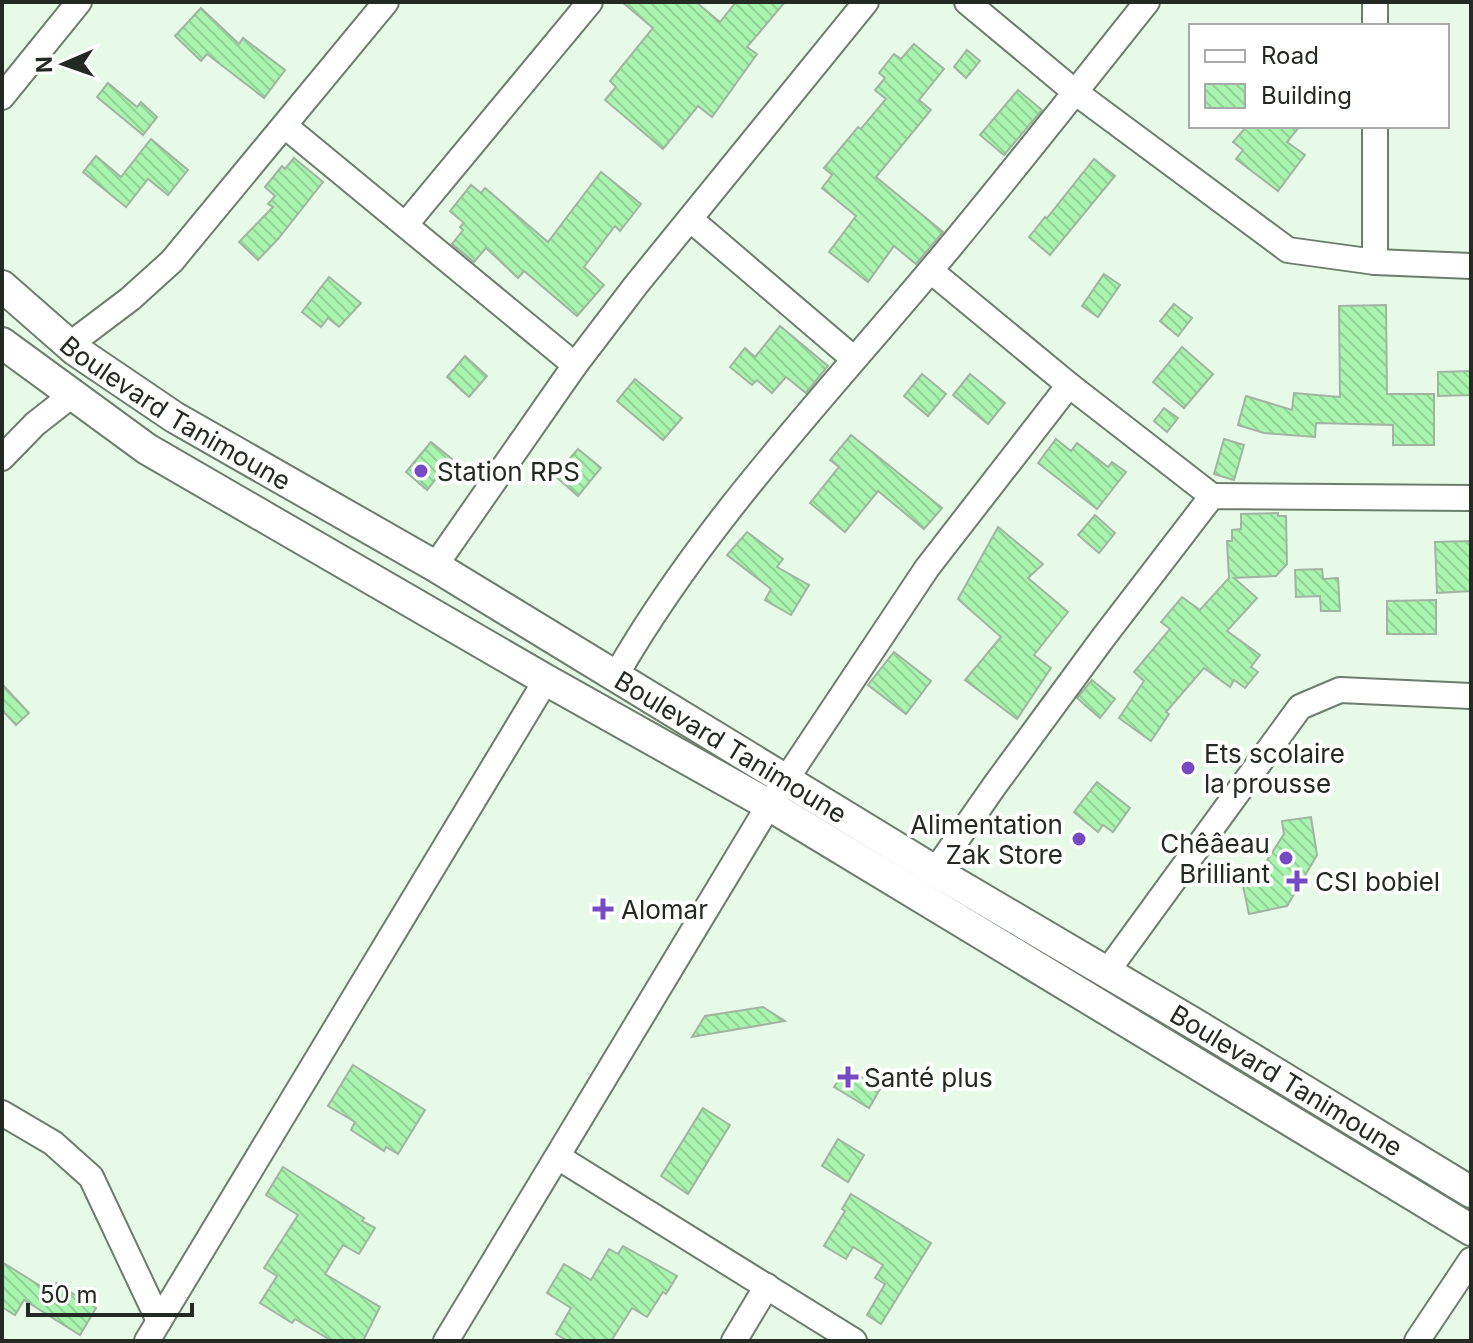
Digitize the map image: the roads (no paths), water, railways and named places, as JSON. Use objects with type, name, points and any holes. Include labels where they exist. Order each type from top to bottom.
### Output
[{"type":"main road","name":"Boulevard Tanimoune","points":[[2,286],[69,345],[174,417],[435,566],[935,871],[1471,1192]]},
{"type":"main road","name":"Boulevard Tanimoune","points":[[2,343],[147,449],[769,805],[1471,1230]]},
{"type":"street","points":[[2,97],[79,2]]},
{"type":"street","points":[[69,345],[130,299],[172,261],[386,2]]},
{"type":"street","points":[[406,224],[590,2]]},
{"type":"street","points":[[435,566],[575,365],[866,2]]},
{"type":"street","points":[[967,2],[1075,92],[1285,248],[1314,255],[1375,262],[1471,266]]},
{"type":"street","points":[[615,677],[689,562],[854,359],[931,271],[1147,2]]},
{"type":"street","points":[[1375,2],[1375,24]]},
{"type":"street","points":[[285,126],[575,365]]},
{"type":"street","points":[[1375,128],[1375,262]]},
{"type":"street","points":[[690,219],[854,359]]},
{"type":"street","points":[[931,271],[1069,385],[1212,496],[1471,498]]},
{"type":"street","points":[[446,1341],[769,805],[927,568],[1069,385]]},
{"type":"street","points":[[6,446],[72,395]]},
{"type":"street","points":[[935,871],[1058,699],[1212,496]]},
{"type":"street","points":[[153,1331],[546,680]]},
{"type":"street","points":[[1106,973],[1300,707],[1340,690],[1471,696]]},
{"type":"street","points":[[2,1113],[53,1143],[91,1177],[153,1331]]},
{"type":"street","points":[[558,1157],[854,1341]]},
{"type":"street","points":[[1417,1341],[1471,1260]]},
{"type":"street","points":[[734,1341],[767,1286]]},
{"type":"place","name":"Station RPS","points":[[421,471]]},
{"type":"place","name":"Ets scolaire la prousse","points":[[1188,768]]},
{"type":"place","name":"Alimentation Zak Store","points":[[1079,839]]},
{"type":"place","name":"Chêâeau Brilliant","points":[[1286,858]]},
{"type":"place","name":"CSI bobiel","points":[[1297,881]]},
{"type":"place","name":"Alomar","points":[[603,909]]},
{"type":"place","name":"Santé plus","points":[[848,1077]]}]
